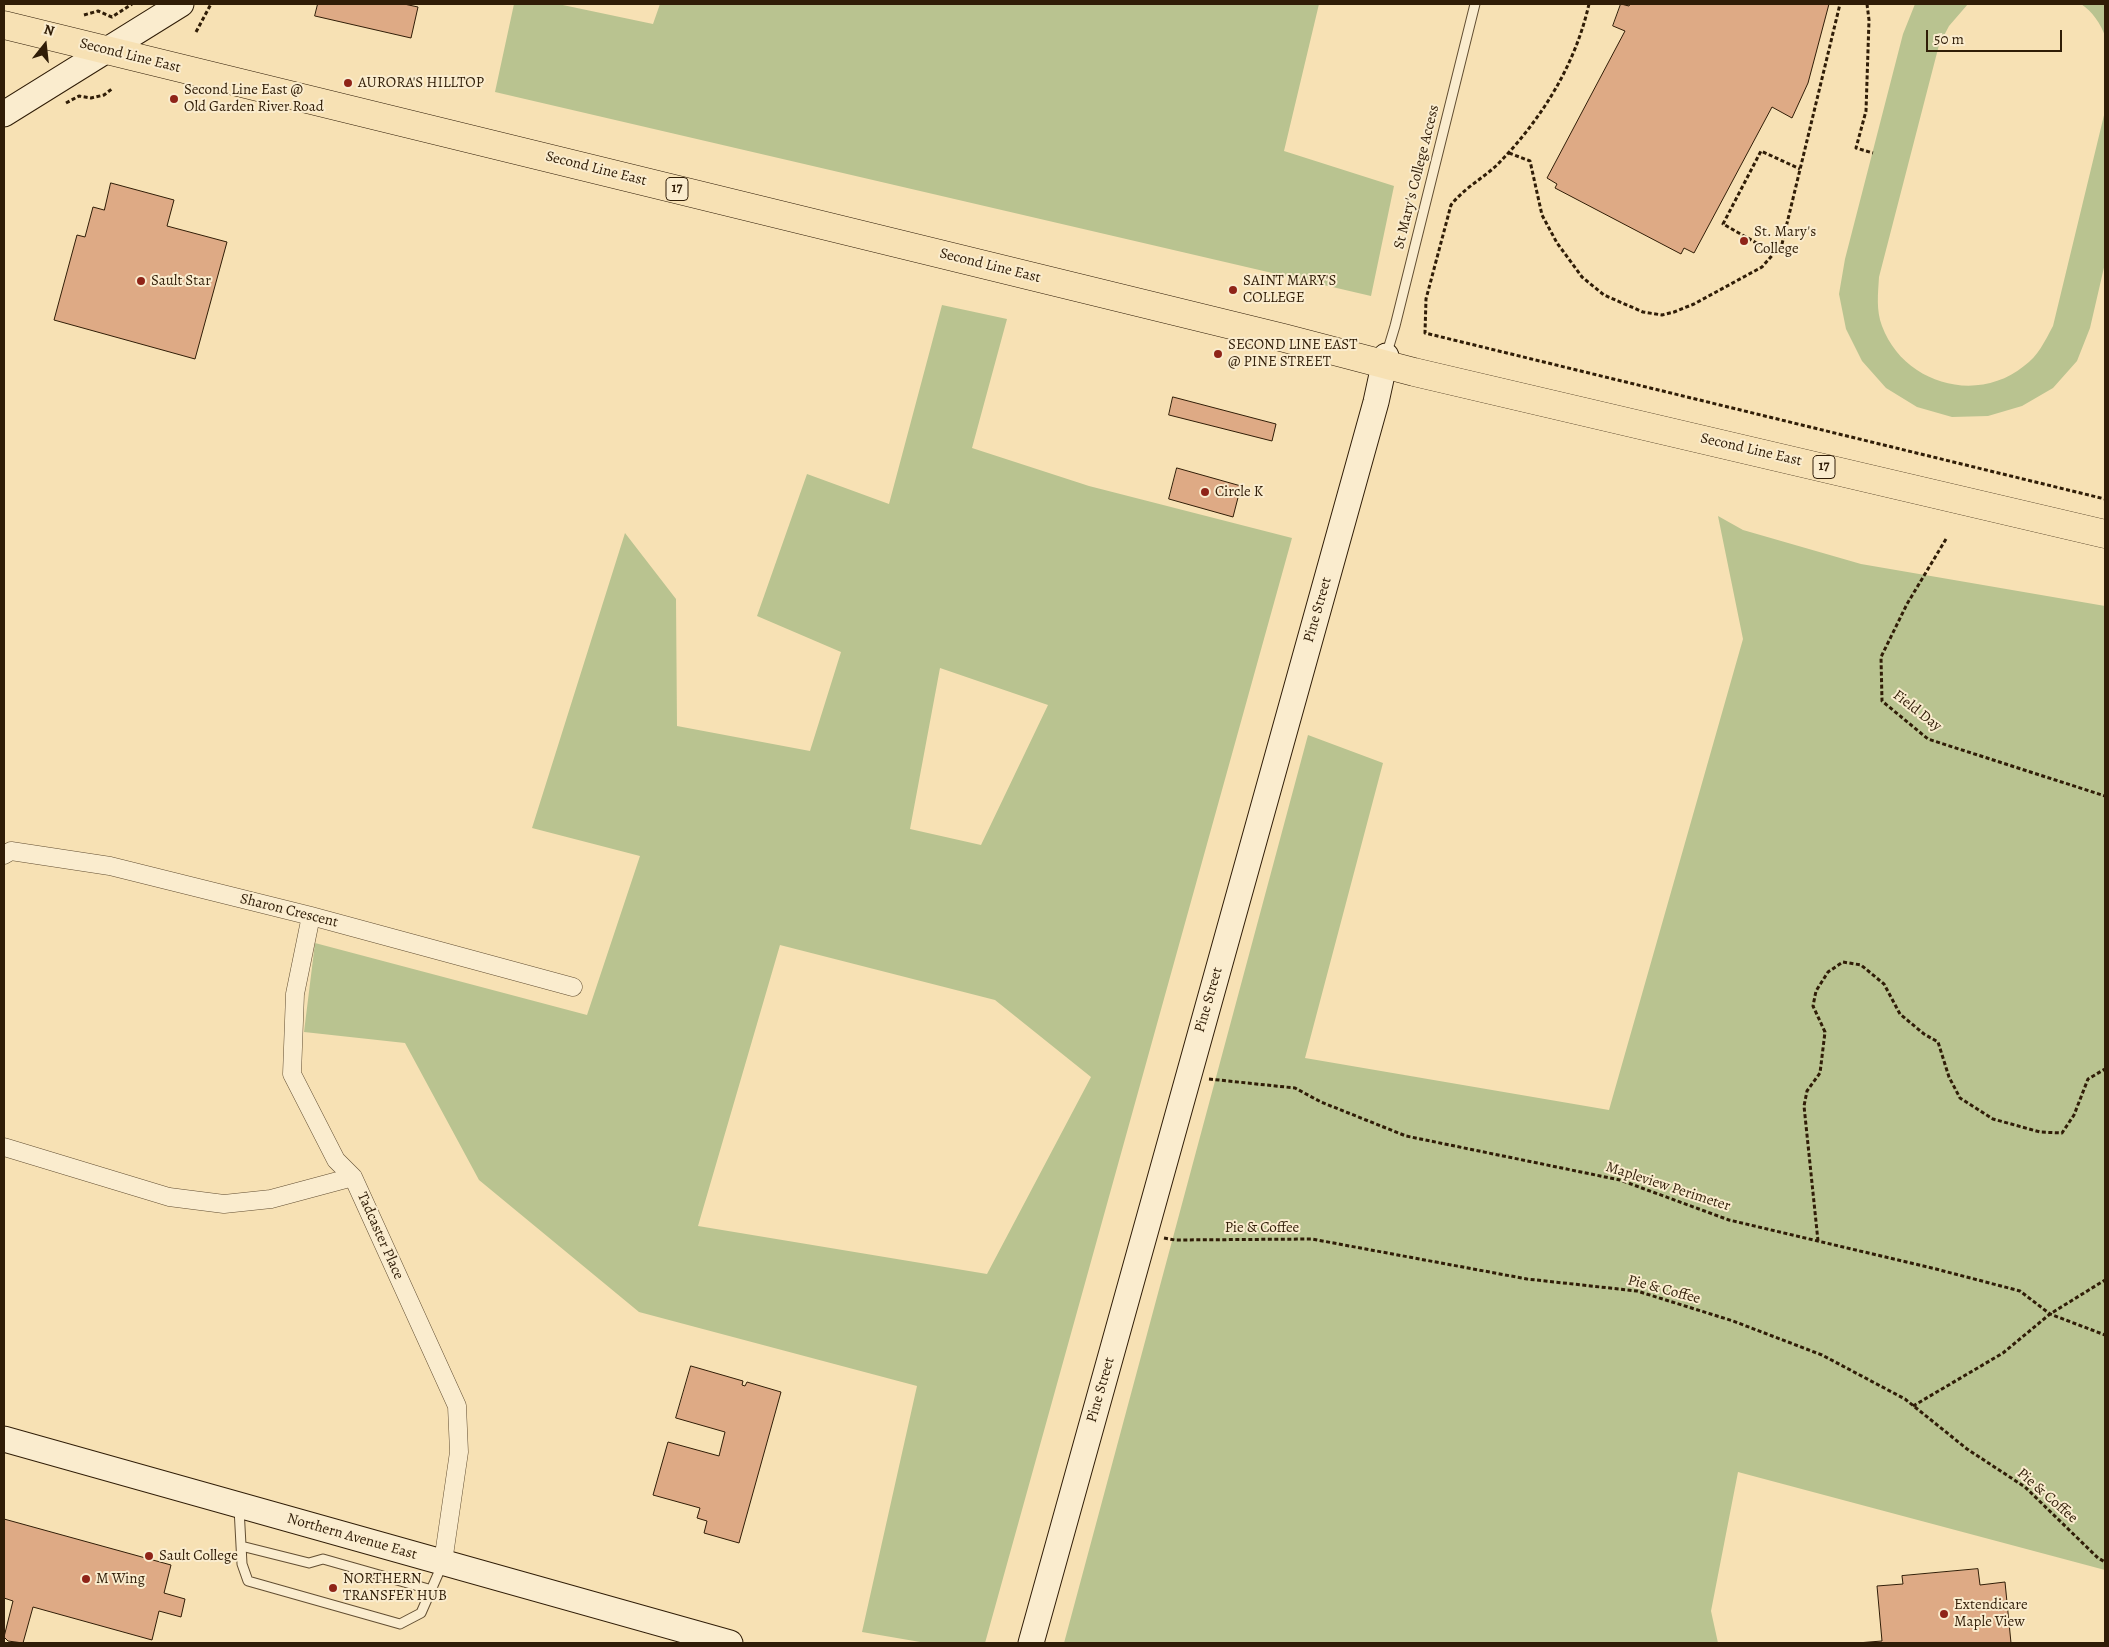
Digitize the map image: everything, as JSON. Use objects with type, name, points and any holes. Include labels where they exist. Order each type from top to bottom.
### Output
[{"type":"highway","name":"Second Line East","points":[[4,25],[1247,329],[1386,360],[1542,402],[2105,534]]},
{"type":"street","points":[[4,114],[181,4]]},
{"type":"street","name":"Pine Street","points":[[1031,1643],[1386,360]]},
{"type":"street","name":"Sharon Crescent","points":[[4,855],[11,851],[110,866],[311,916],[573,987]]},
{"type":"street","name":"Tadcaster Place","points":[[311,916],[295,994],[292,1074],[336,1160],[353,1177],[457,1406],[459,1452],[443,1562]]},
{"type":"street","points":[[4,1147],[169,1197],[224,1204],[271,1199],[353,1177]]},
{"type":"street","name":"Northern Avenue East","points":[[4,1439],[730,1643]]},
{"type":"lane","name":"St Mary's College Access","points":[[1386,360],[1475,4]]},
{"type":"lane","points":[[239,1505],[242,1564],[248,1581],[400,1624],[421,1613],[443,1562]]},
{"type":"lane","points":[[241,1546],[308,1563],[323,1559],[432,1590]]},
{"type":"path","points":[[84,15],[98,11],[112,17],[132,4]]},
{"type":"path","points":[[196,32],[211,4]]},
{"type":"path","points":[[1589,4],[1571,60],[1550,100],[1528,132],[1509,153],[1456,198],[1451,205],[1426,299],[1425,333],[2105,499]]},
{"type":"path","points":[[1509,153],[1530,161],[1542,215],[1557,243],[1582,277],[1604,295],[1643,312],[1662,315],[1694,304],[1762,266],[1782,244],[1840,4]]},
{"type":"path","points":[[1867,4],[1869,20],[1866,111],[1856,148],[1872,153]]},
{"type":"path","points":[[63,104],[79,96],[92,98],[104,95],[113,88]]},
{"type":"path","points":[[1774,253],[1723,224],[1761,151],[1800,169]]},
{"type":"path","name":"Field Day","points":[[1946,539],[1907,604],[1881,657],[1882,701],[1928,739],[2105,796]]},
{"type":"path","points":[[1818,1241],[1804,1106],[1807,1091],[1820,1073],[1825,1032],[1813,1006],[1816,991],[1828,972],[1843,962],[1861,966],[1884,984],[1900,1014],[1924,1034],[1938,1042],[1949,1077],[1960,1098],[1993,1119],[2040,1132],[2062,1133],[2074,1115],[2088,1079],[2105,1069]]},
{"type":"path","name":"Mapleview Perimeter","points":[[1188,1077],[1295,1088],[1321,1102],[1406,1136],[1620,1180],[1729,1220],[2020,1291],[2050,1314],[2105,1335]]},
{"type":"path","name":"Pie & Coffee","points":[[1145,1233],[1175,1240],[1312,1239],[1527,1279],[1637,1291],[1733,1321],[1822,1355],[1905,1399],[1967,1450],[2025,1487],[2098,1558],[2105,1562]]},
{"type":"path","points":[[1913,1406],[2003,1353],[2050,1314],[2105,1280]]},
{"type":"green space","points":[[514,4],[558,4],[653,24],[660,4],[1319,4],[1284,151],[1394,186],[1371,296],[495,92]]},
{"type":"green space","points":[[1915,4],[1968,4],[1949,26],[1939,45],[1879,277],[1878,308],[1882,326],[1892,346],[1906,362],[1924,374],[1943,382],[1964,386],[1985,384],[2005,378],[2024,366],[2041,348],[2053,326],[2105,111],[2105,263],[2090,328],[2077,361],[2053,388],[2022,406],[1988,416],[1952,417],[1917,407],[1886,388],[1862,361],[1846,329],[1839,294],[1845,259],[1903,34]]},
{"type":"green space","points":[[2081,4],[2105,4],[2105,36],[2096,18]]},
{"type":"green space","points":[[942,305],[1007,319],[972,448],[1089,486],[1292,538],[985,1643],[926,1643],[862,1632],[917,1386],[639,1312],[479,1180],[405,1043],[304,1032],[315,943],[587,1015],[640,856],[532,828],[625,533],[676,599],[677,726],[810,751],[841,652],[757,616],[807,474],[889,504]],"holes":[[[940,668],[1048,705],[981,845],[910,829]],[[780,945],[995,1000],[1091,1077],[987,1274],[698,1226]]]},
{"type":"green space","points":[[1718,516],[1743,530],[1861,564],[2105,606],[2105,1570],[1738,1472],[1711,1611],[1718,1643],[1064,1643],[1308,735],[1383,763],[1305,1058],[1609,1110],[1743,639]]},
{"type":"building","points":[[318,4],[404,4],[418,7],[411,38],[315,16]]},
{"type":"building","points":[[1621,4],[1629,6],[1630,4],[1829,4],[1808,83],[1792,118],[1772,107],[1694,253],[1684,248],[1681,254],[1555,188],[1557,184],[1547,178],[1625,31],[1613,26]]},
{"type":"building","name":"Sault Star","points":[[111,183],[174,200],[167,226],[227,242],[195,359],[54,320],[77,235],[85,237],[93,207],[104,210]]},
{"type":"building","points":[[1173,397],[1276,424],[1272,441],[1169,415]]},
{"type":"building","name":"Circle K","points":[[1177,468],[1241,486],[1233,517],[1169,499]]},
{"type":"building","points":[[691,1366],[743,1381],[742,1385],[745,1386],[747,1382],[781,1392],[739,1543],[704,1533],[707,1521],[697,1518],[700,1508],[653,1495],[668,1442],[719,1456],[725,1432],[676,1418]]},
{"type":"building","name":"M Wing","points":[[4,1519],[171,1565],[164,1593],[185,1599],[181,1617],[159,1611],[152,1640],[33,1607],[23,1643],[8,1641],[4,1637],[13,1601],[4,1598]]},
{"type":"building","name":"Extendicare Maple View","points":[[1978,1569],[1980,1585],[2005,1582],[2011,1643],[1857,1643],[1882,1641],[1877,1586],[1903,1584],[1902,1576]]},
{"type":"place","name":"AURORA'S HILLTOP","points":[[348,83]]},
{"type":"place","name":"Second Line East @ Old Garden River Road","points":[[174,99]]},
{"type":"place","name":"St. Mary's College","points":[[1744,241]]},
{"type":"place","name":"Sault Star","points":[[141,281]]},
{"type":"place","name":"SAINT MARY'S COLLEGE","points":[[1233,290]]},
{"type":"place","name":"SECOND LINE EAST @ PINE STREET","points":[[1218,354]]},
{"type":"place","name":"Circle K","points":[[1205,492]]},
{"type":"place","name":"Sault College","points":[[149,1556]]},
{"type":"place","name":"M Wing","points":[[86,1579]]},
{"type":"place","name":"NORTHERN TRANSFER HUB","points":[[333,1588]]},
{"type":"place","name":"Extendicare Maple View","points":[[1944,1614]]}]
